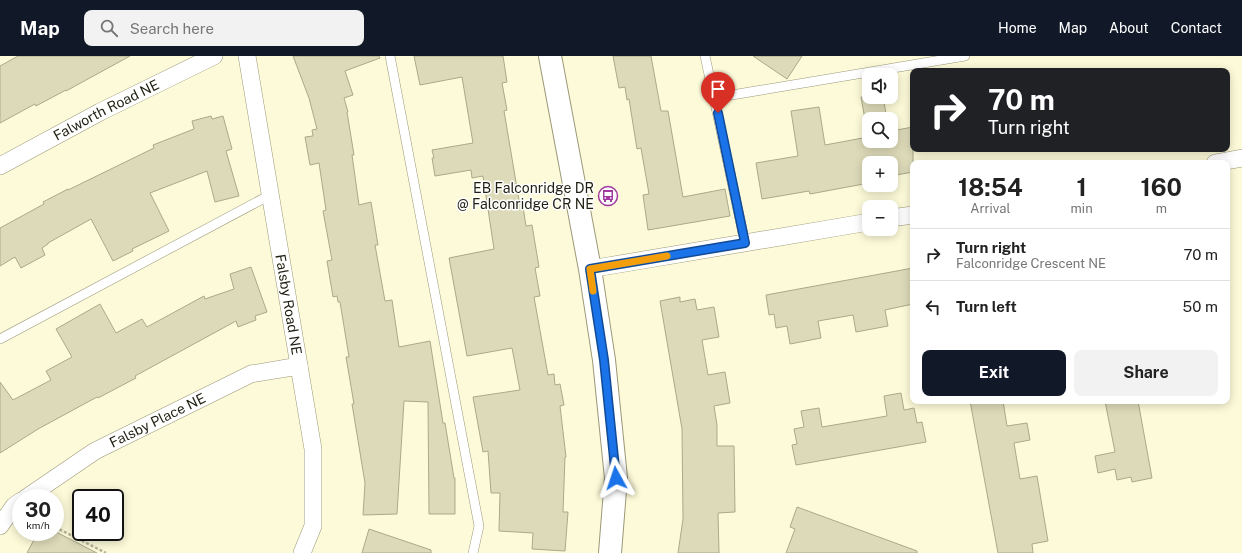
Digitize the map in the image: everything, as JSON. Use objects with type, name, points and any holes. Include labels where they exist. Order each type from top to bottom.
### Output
[{"type":"street","name":"Falworth Road NE","points":[[0,166],[100,112],[214,56]]},
{"type":"street","name":"Falsby Road NE","points":[[247,56],[313,449],[312,526],[302,553]]},
{"type":"street","points":[[550,56],[590,269],[604,360],[616,478],[610,553]]},
{"type":"street","points":[[1230,160],[1242,158]]},
{"type":"street","points":[[898,217],[910,215]]},
{"type":"street","points":[[590,269],[862,223]]},
{"type":"street","name":"Falsby Place NE","points":[[39,489],[95,451],[251,374],[299,366]]},
{"type":"street","points":[[0,526],[12,509]]},
{"type":"lane","points":[[390,56],[479,526],[473,553]]},
{"type":"lane","points":[[705,56],[745,243]]},
{"type":"lane","points":[[714,98],[965,56]]},
{"type":"lane","points":[[0,339],[270,195]]},
{"type":"path","points":[[64,532],[106,553]]},
{"type":"building","points":[[18,56],[130,56],[66,91],[36,106],[35,104],[0,123],[0,66]]},
{"type":"building","points":[[293,56],[379,56],[380,58],[345,71],[353,95],[344,98],[348,112],[359,205],[371,202],[378,245],[375,245],[385,301],[392,300],[399,347],[430,341],[443,423],[445,423],[455,478],[455,514],[429,514],[428,402],[404,401],[397,514],[363,515],[365,483],[346,357],[349,357],[340,302],[338,302],[337,296],[333,297],[327,261],[332,260],[323,211],[326,210],[319,163],[310,165],[305,137],[313,136],[312,130],[317,129],[309,98]]},
{"type":"building","points":[[414,56],[503,56],[507,82],[502,83],[507,110],[504,111],[519,200],[522,200],[526,226],[532,225],[539,267],[535,268],[540,296],[534,297],[548,375],[554,374],[555,385],[560,384],[564,405],[560,406],[566,457],[563,512],[568,512],[565,551],[532,549],[533,533],[499,531],[500,493],[491,493],[488,451],[483,452],[473,397],[520,390],[512,348],[467,356],[449,258],[494,249],[483,176],[472,178],[471,170],[435,176],[432,150],[473,143],[462,77],[420,85]]},
{"type":"building","points":[[613,56],[651,56],[661,111],[668,111],[683,197],[725,189],[730,216],[648,230],[643,195],[649,194],[641,148],[637,149],[629,99],[627,100],[625,87],[619,88]]},
{"type":"building","points":[[753,56],[802,56],[787,79]]},
{"type":"building","points":[[862,104],[884,104],[886,112],[864,112]]},
{"type":"building","points":[[819,107],[825,145],[862,138],[862,148],[898,148],[898,130],[910,128],[910,152],[913,152],[913,160],[910,160],[910,173],[898,175],[898,156],[862,156],[862,184],[810,194],[809,191],[762,199],[756,163],[798,156],[791,111]]},
{"type":"building","points":[[211,116],[212,119],[223,116],[232,149],[226,151],[239,196],[215,202],[207,171],[150,193],[169,231],[132,249],[133,251],[113,261],[91,219],[48,243],[42,248],[45,255],[21,268],[15,257],[0,266],[0,228],[68,189],[154,148],[153,145],[194,129],[192,121]]},
{"type":"building","points":[[251,267],[267,312],[255,316],[256,320],[238,327],[236,321],[135,376],[136,378],[38,429],[0,453],[0,382],[13,400],[51,380],[46,371],[72,357],[56,329],[100,304],[116,333],[142,319],[147,327],[204,296],[205,299],[234,289],[230,274]]},
{"type":"building","points":[[910,269],[910,305],[885,310],[888,326],[856,332],[853,315],[818,321],[821,338],[790,344],[787,326],[776,328],[774,314],[769,315],[766,295]]},
{"type":"building","points":[[680,297],[680,302],[695,299],[697,310],[714,307],[719,337],[702,340],[708,375],[725,372],[730,403],[714,406],[717,425],[717,446],[734,446],[735,512],[718,513],[719,553],[678,553],[683,519],[682,429],[660,301]]},
{"type":"building","points":[[901,393],[904,410],[914,408],[917,423],[922,422],[926,442],[796,465],[792,445],[797,444],[794,429],[804,427],[801,411],[819,408],[822,427],[887,416],[884,396]]},
{"type":"building","points":[[971,404],[1003,404],[1007,426],[1027,423],[1030,440],[1014,443],[1020,479],[1037,476],[1048,541],[1032,544],[1033,553],[998,553]]},
{"type":"building","points":[[1106,404],[1139,404],[1152,478],[1132,482],[1131,477],[1117,480],[1115,469],[1098,473],[1095,456],[1115,452]]},
{"type":"building","points":[[797,507],[917,551],[917,553],[786,553],[795,529],[790,527]]},
{"type":"building","points":[[369,529],[431,550],[431,553],[362,553]]},
{"type":"building","points":[[64,536],[97,553],[27,553],[33,541],[64,541]]},
{"type":"slow traffic","points":[[593,291],[590,269],[667,256]]},
{"type":"place","name":"EB Falconridge DR @ Falconridge CR NE","points":[[608,196]]},
{"type":"route","points":[[616,478],[604,360],[590,269],[745,243],[718,113]]}]
